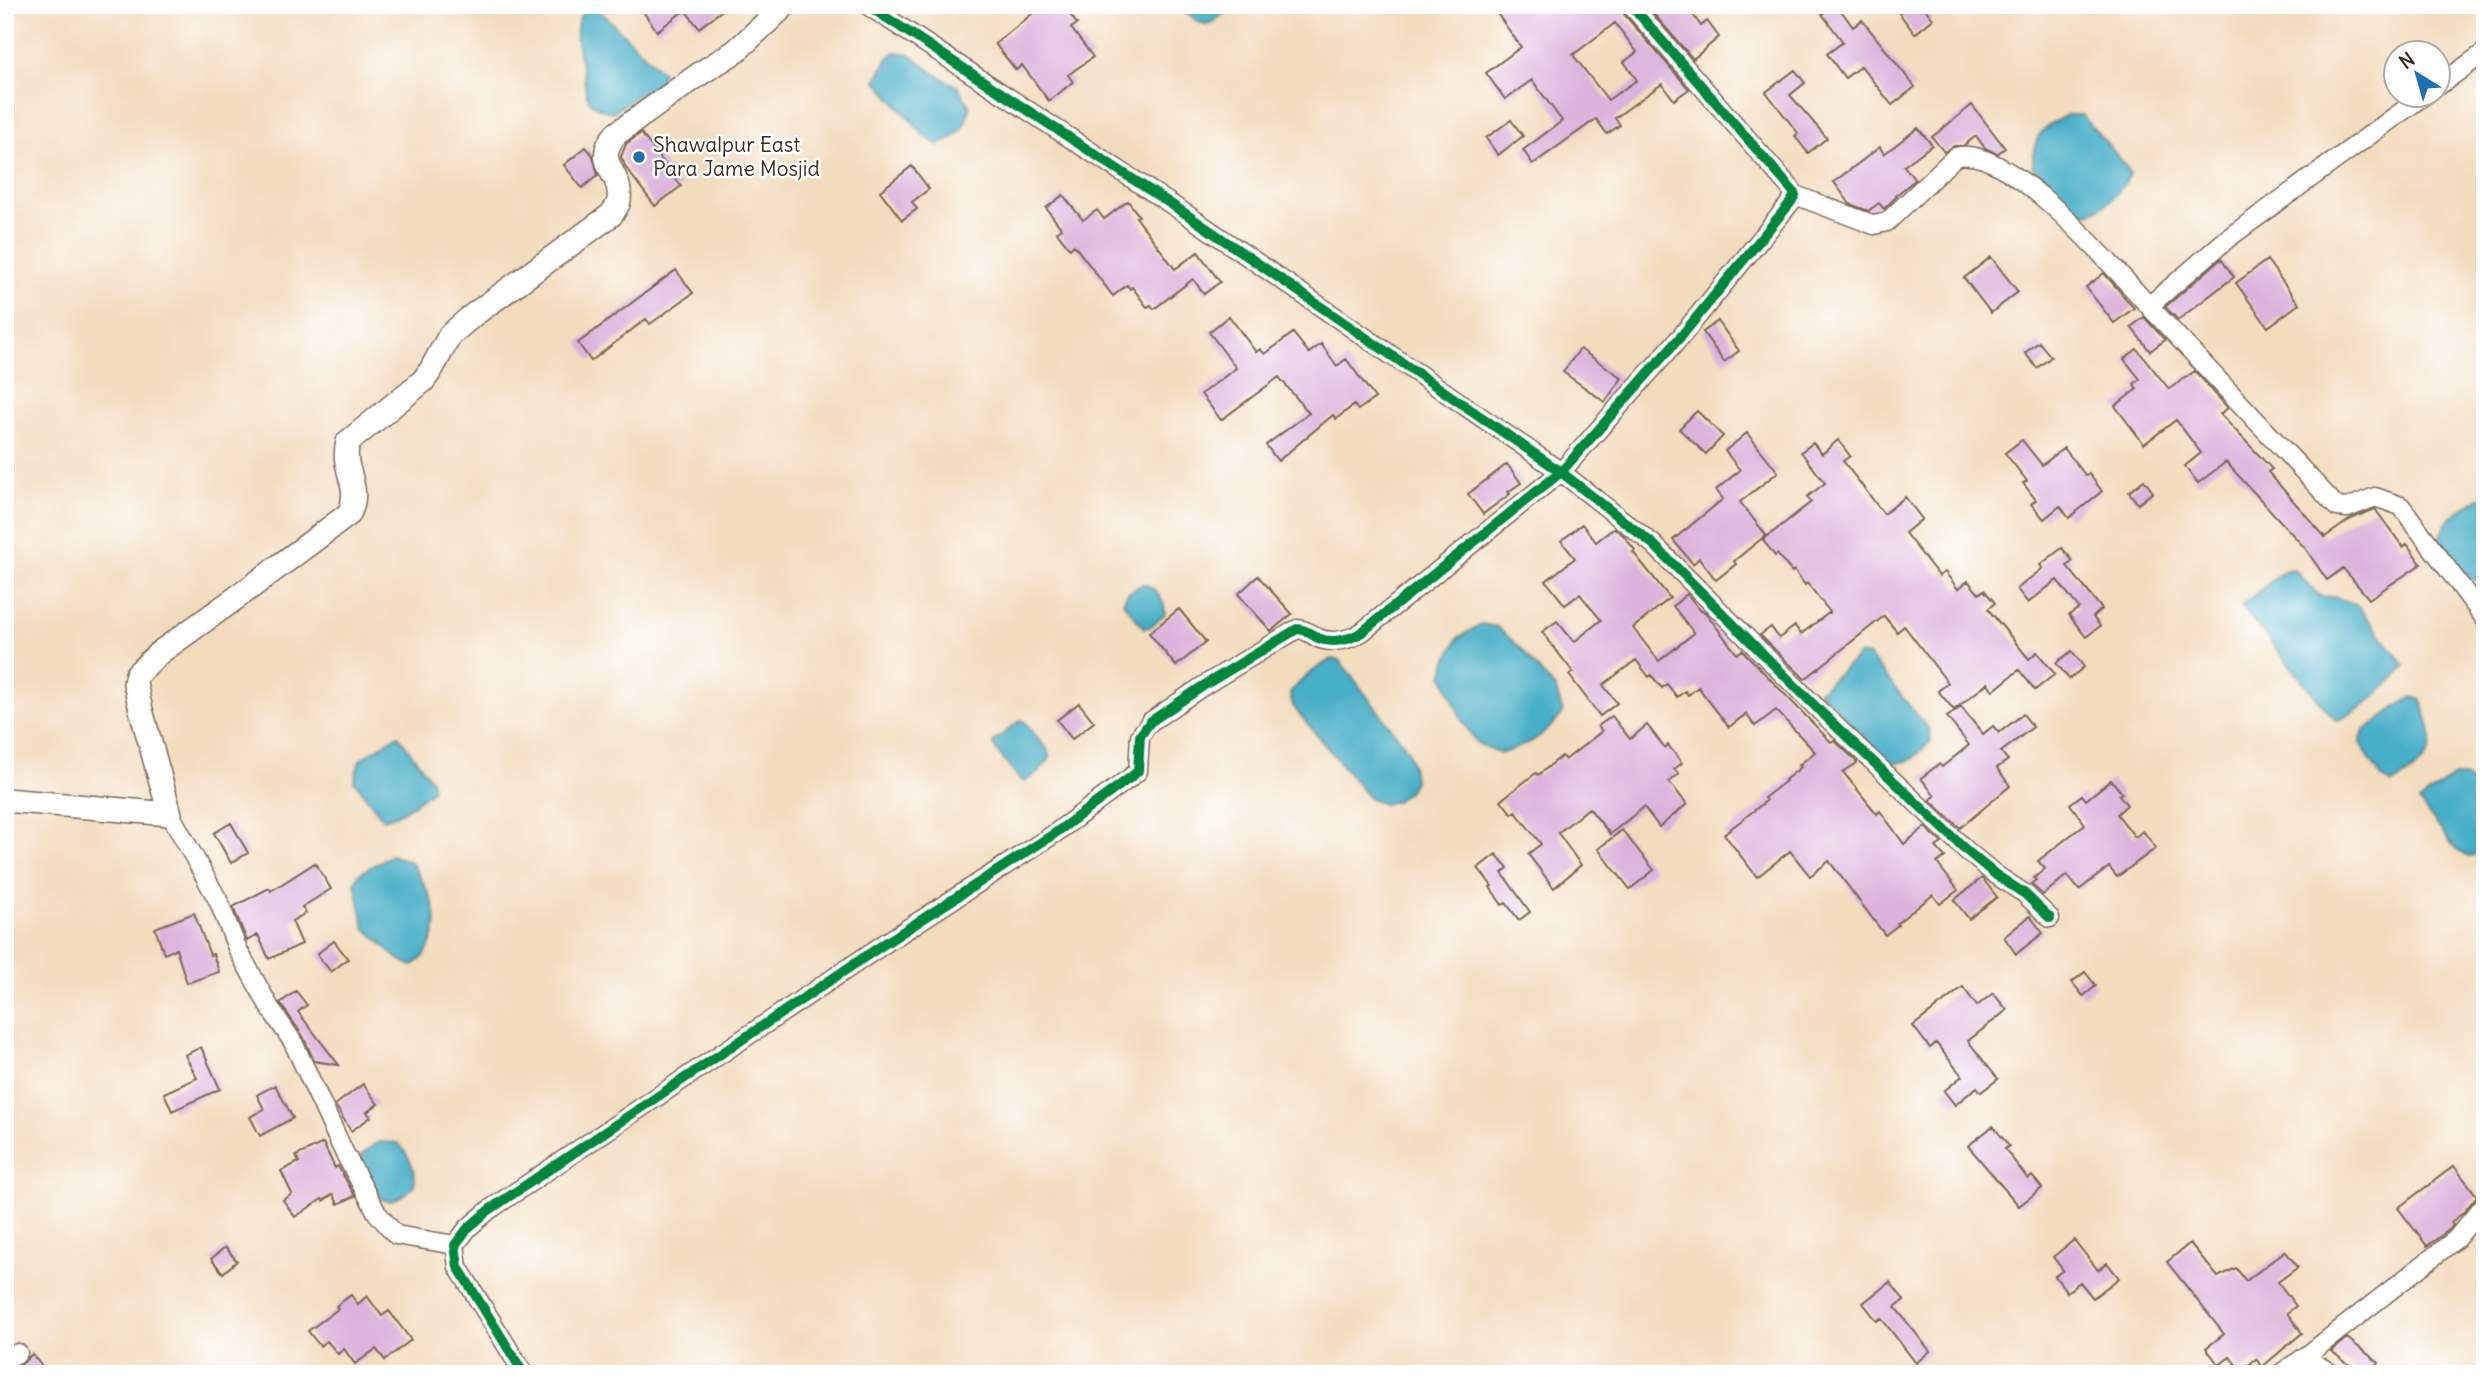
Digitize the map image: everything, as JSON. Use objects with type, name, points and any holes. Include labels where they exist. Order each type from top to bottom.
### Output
[{"type":"street","points":[[455,1245],[396,1235],[377,1213],[344,1152],[293,1042],[270,1008],[245,961],[218,900],[170,814],[141,710],[135,683],[137,674],[159,653],[349,514],[355,501],[345,454],[348,442],[423,381],[450,335],[457,328],[611,215],[620,202],[618,188],[605,156],[608,143],[616,134],[736,51],[785,5]]},
{"type":"street","points":[[867,5],[1186,214],[1561,472],[1653,544],[1820,711],[1967,852],[2025,894],[2050,918]]},
{"type":"street","points":[[1630,5],[1795,195],[1874,225],[1887,222],[1955,157],[1962,155],[1986,159],[2011,172],[2063,215],[2337,507],[2347,508],[2375,497],[2401,506],[2485,620]]},
{"type":"street","points":[[2452,76],[2485,52]]},
{"type":"street","points":[[2149,306],[2227,239],[2407,108]]},
{"type":"street","points":[[524,1374],[458,1268],[455,1245],[468,1228],[489,1210],[884,944],[1054,834],[1131,777],[1138,771],[1143,729],[1157,717],[1297,629],[1321,639],[1352,638],[1561,472],[1683,334],[1795,195]]},
{"type":"street","points":[[5,800],[170,814]]},
{"type":"street","points":[[2280,1374],[2455,1240],[2485,1204]]},
{"type":"street","points":[[2305,1357],[2332,1374]]},
{"type":"water","points":[[589,5],[594,5],[662,72],[661,80],[613,112],[594,105],[586,91],[577,29]]},
{"type":"water","points":[[1179,5],[1232,5],[1216,19],[1205,24],[1194,19]]},
{"type":"water","points":[[895,52],[910,54],[932,72],[958,87],[970,107],[963,127],[952,138],[939,145],[925,137],[876,80],[888,58]]},
{"type":"water","points":[[2067,115],[2082,115],[2130,174],[2107,203],[2091,212],[2074,211],[2033,166],[2034,147],[2040,134]]},
{"type":"water","points":[[2485,494],[2485,580],[2478,581],[2465,576],[2439,544],[2440,535],[2449,520]]},
{"type":"water","points":[[2294,569],[2315,592],[2358,606],[2405,666],[2374,698],[2336,721],[2241,606],[2284,571]]},
{"type":"water","points":[[1143,584],[1159,595],[1165,614],[1150,627],[1144,628],[1123,602],[1128,593]]},
{"type":"water","points":[[1481,624],[1497,627],[1520,648],[1556,690],[1563,713],[1535,739],[1500,754],[1477,743],[1462,720],[1443,676],[1447,660],[1458,638]]},
{"type":"water","points":[[1860,654],[1870,657],[1929,730],[1931,741],[1912,759],[1896,764],[1885,759],[1819,691]]},
{"type":"water","points":[[1332,659],[1340,661],[1408,750],[1414,781],[1409,790],[1396,801],[1383,804],[1368,797],[1293,706],[1290,693],[1309,674]]},
{"type":"water","points":[[2412,697],[2420,699],[2426,715],[2430,728],[2430,750],[2417,767],[2392,784],[2382,778],[2360,743],[2364,731]]},
{"type":"water","points":[[1021,720],[1049,752],[1050,758],[1039,772],[1025,781],[1021,781],[994,747],[993,742]]},
{"type":"water","points":[[398,735],[431,780],[433,789],[403,811],[383,819],[354,781],[360,760]]},
{"type":"water","points":[[2452,777],[2465,777],[2485,799],[2484,853],[2469,856],[2456,849],[2419,802]]},
{"type":"water","points":[[391,855],[411,862],[427,890],[436,919],[432,940],[425,955],[412,966],[397,958],[365,928],[355,883],[359,874]]},
{"type":"water","points":[[380,1142],[398,1143],[414,1172],[411,1189],[392,1201],[382,1200],[355,1161]]},
{"type":"building","points":[[654,5],[729,5],[699,28],[685,10],[657,31],[644,13]]},
{"type":"building","points":[[1043,5],[1063,5],[1077,24],[1071,28],[1093,57],[1068,75],[1073,82],[1049,101],[1022,65],[1016,70],[995,44]]},
{"type":"building","points":[[1491,5],[1620,5],[1622,12],[1689,89],[1674,100],[1662,84],[1615,118],[1620,125],[1607,134],[1596,119],[1533,164],[1523,150],[1562,121],[1532,80],[1505,99],[1486,73],[1521,47]],"holes":[[[1615,23],[1637,52],[1624,62],[1637,80],[1608,100],[1573,55]]]},
{"type":"building","points":[[1646,5],[1686,5],[1701,26],[1707,21],[1719,37],[1693,59]]},
{"type":"building","points":[[1837,5],[1853,27],[1862,20],[1915,87],[1892,105],[1861,66],[1845,78],[1827,54],[1843,42],[1822,14]]},
{"type":"building","points":[[1893,5],[1922,5],[1933,19],[1915,34]]},
{"type":"building","points":[[1795,70],[1805,83],[1790,95],[1827,138],[1808,153],[1795,136],[1798,133],[1766,92]]},
{"type":"building","points":[[1972,105],[2005,148],[1997,154],[1985,148],[1976,136],[1963,146],[1954,146],[1944,152],[1932,137]]},
{"type":"building","points":[[1511,120],[1523,136],[1498,155],[1486,138]]},
{"type":"building","points":[[1918,128],[1932,145],[1904,166],[1915,180],[1884,209],[1879,203],[1868,211],[1850,204],[1834,182],[1880,147],[1884,154]]},
{"type":"building","points":[[641,133],[681,186],[655,206],[626,168],[621,157],[626,144]]},
{"type":"building","points":[[586,147],[593,156],[598,175],[582,188],[564,165]]},
{"type":"building","points":[[912,166],[929,189],[912,202],[917,209],[902,220],[880,191]]},
{"type":"building","points":[[1063,195],[1083,220],[1097,210],[1104,219],[1128,201],[1139,216],[1136,217],[1175,269],[1198,252],[1220,282],[1204,294],[1193,279],[1154,309],[1151,305],[1147,307],[1132,287],[1130,289],[1127,285],[1113,296],[1074,245],[1070,249],[1057,232],[1061,228],[1046,208]]},
{"type":"building","points":[[1991,257],[2018,292],[1991,313],[1964,278]]},
{"type":"building","points":[[2221,259],[2234,277],[2178,320],[2165,307]]},
{"type":"building","points":[[2267,260],[2299,304],[2268,327],[2236,283]]},
{"type":"building","points":[[676,270],[693,293],[650,324],[646,319],[591,361],[578,343]]},
{"type":"building","points":[[2104,273],[2134,308],[2114,323],[2086,287]]},
{"type":"building","points":[[1229,316],[1256,352],[1260,349],[1265,354],[1293,333],[1309,353],[1321,344],[1337,366],[1346,359],[1375,398],[1358,410],[1354,405],[1336,419],[1333,415],[1278,461],[1266,445],[1309,413],[1279,377],[1221,420],[1201,394],[1236,368],[1209,332]]},
{"type":"building","points":[[2144,317],[2165,340],[2150,351],[2131,327]]},
{"type":"building","points":[[1718,321],[1739,351],[1724,362],[1703,332]]},
{"type":"building","points":[[2039,342],[2051,357],[2037,368],[2025,353]]},
{"type":"building","points":[[1580,349],[1622,378],[1605,402],[1563,372]]},
{"type":"building","points":[[2137,349],[2169,389],[2195,371],[2228,408],[2220,414],[2272,469],[2268,472],[2325,537],[2351,519],[2375,509],[2403,547],[2407,544],[2421,564],[2369,599],[2343,568],[2327,580],[2305,548],[2226,462],[2198,483],[2185,466],[2201,453],[2176,420],[2144,444],[2115,406],[2137,389],[2134,384],[2140,379],[2124,359]]},
{"type":"building","points":[[1697,411],[1723,436],[1706,454],[1679,429]]},
{"type":"building","points":[[1747,433],[1778,472],[1740,502],[1766,535],[1716,580],[1699,558],[1693,564],[1673,540],[1723,499],[1716,490],[1740,470],[1725,451]]},
{"type":"building","points":[[1838,440],[1850,456],[1843,461],[1884,514],[1905,497],[1922,519],[1905,533],[1939,576],[1945,572],[1958,589],[1968,581],[1979,594],[1984,590],[1995,603],[1988,609],[2029,659],[2037,652],[2055,674],[2035,690],[2019,670],[1993,691],[1988,683],[1954,710],[1938,691],[1948,683],[1904,626],[1897,632],[1884,616],[1805,679],[1760,635],[1771,627],[1779,638],[1795,626],[1801,634],[1830,612],[1807,583],[1805,585],[1777,554],[1775,556],[1763,540],[1811,502],[1807,497],[1825,483],[1801,452],[1813,443],[1822,454]]},
{"type":"building","points":[[2022,440],[2042,465],[2064,448],[2102,491],[2069,518],[2060,506],[2044,519],[2031,504],[2036,500],[2023,483],[2027,481],[2005,453]]},
{"type":"building","points":[[1507,464],[1521,483],[1483,514],[1468,494]]},
{"type":"building","points":[[2144,480],[2153,492],[2138,504],[2129,492]]},
{"type":"building","points":[[1582,524],[1596,542],[1614,528],[1623,535],[1635,550],[1633,552],[1670,598],[1633,628],[1659,661],[1694,633],[1673,606],[1687,594],[1701,611],[1705,612],[1737,654],[1742,650],[1831,742],[1834,740],[1854,759],[1857,763],[1843,772],[1877,814],[1880,811],[1904,844],[1925,827],[1942,843],[1936,847],[1945,857],[1937,863],[1958,890],[1940,904],[1933,895],[1885,935],[1829,861],[1810,876],[1790,851],[1757,877],[1724,834],[1766,801],[1764,798],[1786,781],[1801,767],[1799,765],[1815,752],[1776,710],[1755,726],[1746,714],[1729,727],[1698,687],[1688,695],[1685,691],[1677,697],[1667,684],[1662,688],[1651,675],[1649,677],[1636,660],[1603,685],[1617,703],[1600,716],[1569,675],[1573,672],[1542,632],[1557,621],[1574,642],[1601,620],[1580,594],[1565,605],[1546,581],[1575,558],[1561,541]]},
{"type":"building","points":[[2062,548],[2073,561],[2067,566],[2102,609],[2093,617],[2100,626],[2086,637],[2069,615],[2079,608],[2057,580],[2028,603],[2017,589],[2043,568],[2040,565]]},
{"type":"building","points":[[1258,576],[1292,614],[1271,631],[1238,594]]},
{"type":"building","points":[[1179,609],[1206,642],[1176,666],[1149,633]]},
{"type":"building","points":[[2072,651],[2084,667],[2069,679],[2056,663]]},
{"type":"building","points":[[1079,703],[1094,722],[1072,739],[1057,720]]},
{"type":"building","points":[[1961,707],[1983,734],[1993,726],[1999,733],[2023,714],[2033,727],[2001,752],[2008,760],[1997,768],[2010,786],[1960,828],[1930,800],[1935,796],[1921,778],[1939,764],[1942,767],[1969,745],[1947,717]]},
{"type":"building","points":[[1612,716],[1630,739],[1647,725],[1665,748],[1668,745],[1682,763],[1674,769],[1679,774],[1669,782],[1687,804],[1659,827],[1644,807],[1610,834],[1589,808],[1558,833],[1581,865],[1554,888],[1528,854],[1541,844],[1515,811],[1512,814],[1501,800],[1562,756],[1565,760],[1602,731],[1598,726]]},
{"type":"building","points":[[2111,780],[2122,793],[2119,795],[2127,805],[2117,814],[2135,837],[2143,831],[2156,848],[2117,877],[2109,867],[2079,890],[2067,875],[2043,895],[2031,884],[2045,869],[2038,861],[2085,824],[2070,804],[2082,795],[2086,800]]},
{"type":"building","points":[[231,823],[248,853],[231,863],[214,833]]},
{"type":"building","points":[[1622,830],[1654,870],[1630,889],[1598,849]]},
{"type":"building","points":[[1496,854],[1508,868],[1502,873],[1530,912],[1519,920],[1506,903],[1502,905],[1478,868]]},
{"type":"building","points":[[315,863],[331,889],[302,907],[306,913],[292,921],[302,944],[269,959],[258,935],[247,941],[233,907],[269,888],[271,891]]},
{"type":"building","points":[[1982,878],[1997,897],[1969,919],[1954,900]]},
{"type":"building","points":[[194,913],[219,972],[187,983],[176,949],[164,954],[155,928]]},
{"type":"building","points":[[2030,916],[2043,933],[2016,954],[2004,937]]},
{"type":"building","points":[[334,941],[348,959],[331,972],[317,954]]},
{"type":"building","points":[[2085,972],[2096,986],[2083,996],[2072,982]]},
{"type":"building","points":[[1963,987],[1977,1006],[1993,993],[2007,1010],[1968,1041],[1998,1079],[1981,1092],[1977,1087],[1955,1105],[1944,1091],[1962,1076],[1936,1043],[1930,1048],[1913,1026]]},
{"type":"building","points":[[296,991],[307,1005],[298,1012],[339,1065],[314,1061],[303,1036],[280,1003]]},
{"type":"building","points":[[201,1047],[220,1089],[172,1111],[164,1093],[197,1078],[185,1055]]},
{"type":"building","points":[[363,1084],[378,1104],[367,1112],[371,1117],[351,1131],[335,1105]]},
{"type":"building","points":[[275,1085],[293,1118],[260,1136],[250,1117],[264,1109],[257,1095]]},
{"type":"building","points":[[1993,1126],[2009,1146],[2005,1149],[2028,1179],[2032,1176],[2042,1188],[2019,1206],[1968,1146]]},
{"type":"building","points":[[323,1143],[335,1168],[338,1166],[355,1196],[338,1204],[333,1194],[295,1217],[283,1200],[292,1194],[281,1171],[299,1162],[296,1156]]},
{"type":"building","points":[[2454,1166],[2477,1196],[2463,1213],[2451,1222],[2453,1225],[2450,1229],[2427,1246],[2398,1208]]},
{"type":"building","points":[[2074,1240],[2098,1270],[2107,1263],[2119,1278],[2093,1298],[2080,1282],[2067,1292],[2055,1276],[2063,1270],[2053,1257]]},
{"type":"building","points":[[2190,1243],[2218,1277],[2236,1268],[2246,1281],[2285,1251],[2298,1267],[2278,1282],[2296,1306],[2287,1313],[2302,1333],[2262,1367],[2256,1359],[2241,1371],[2230,1357],[2219,1365],[2206,1348],[2224,1334],[2167,1262]]},
{"type":"building","points":[[225,1247],[237,1261],[223,1273],[211,1259]]},
{"type":"building","points":[[1890,1282],[1904,1300],[1895,1307],[1930,1351],[1916,1363],[1881,1318],[1877,1321],[1863,1303]]},
{"type":"building","points":[[351,1295],[358,1304],[367,1296],[382,1316],[389,1311],[411,1340],[385,1360],[376,1349],[355,1364],[344,1349],[338,1354],[327,1341],[320,1346],[308,1331],[338,1309],[336,1306]]},
{"type":"building","points":[[2347,1338],[2379,1363],[2371,1374],[2361,1374],[2331,1351]]},
{"type":"building","points":[[32,1354],[48,1374],[8,1374],[23,1363]]},
{"type":"cycle path","points":[[867,5],[1186,214],[1561,472],[1653,544],[1820,711],[1967,851],[2025,894],[2050,918]]},
{"type":"cycle path","points":[[524,1374],[458,1267],[455,1245],[468,1228],[489,1210],[884,944],[1054,834],[1138,771],[1140,736],[1150,722],[1203,686],[1297,629],[1329,641],[1346,639],[1362,632],[1561,472],[1683,334],[1791,202],[1795,195],[1792,190],[1631,5]]},
{"type":"place","name":"Shawalpur East Para Jame Mosjid","points":[[639,157]]}]
